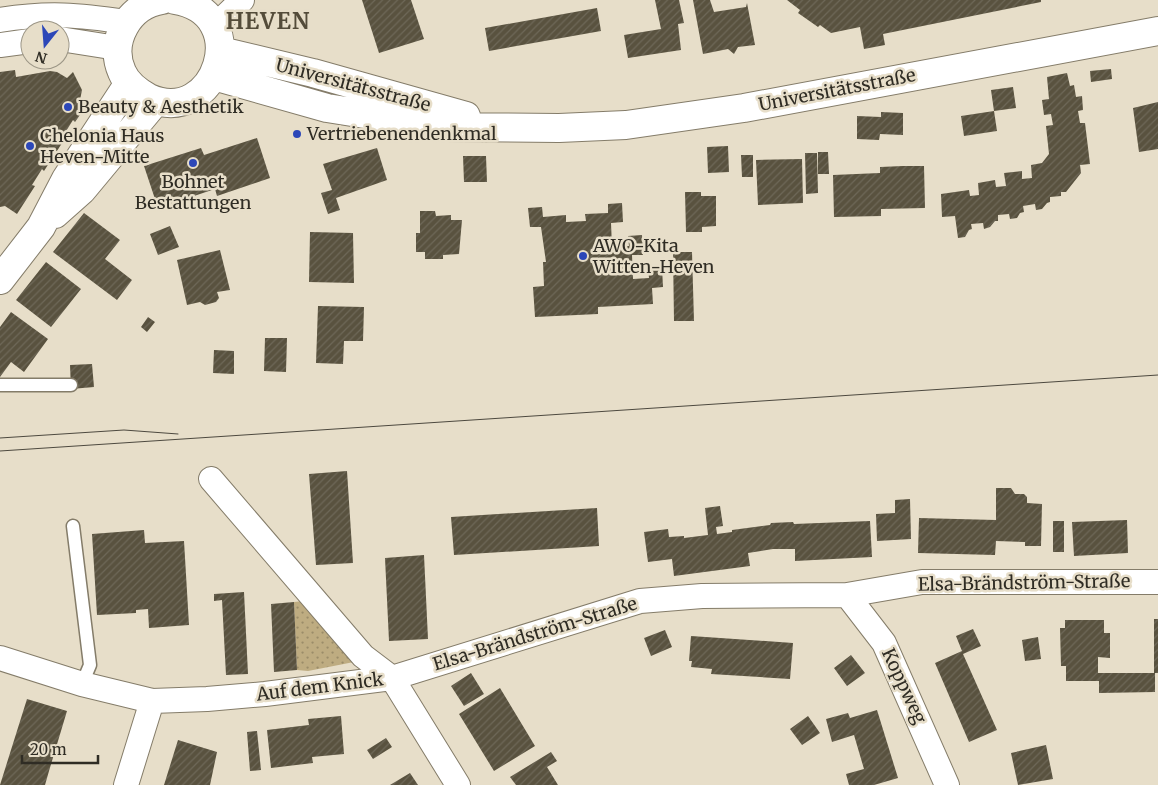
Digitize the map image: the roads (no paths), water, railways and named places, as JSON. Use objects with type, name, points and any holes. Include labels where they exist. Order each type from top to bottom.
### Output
[{"type":"street","points":[[177,0],[197,7],[218,38],[219,64],[214,76],[203,89],[189,98],[173,102],[156,101],[141,94],[129,83],[122,72],[118,48],[120,34],[126,22],[138,10],[152,2],[177,0]]},
{"type":"street","points":[[218,38],[242,0]]},
{"type":"street","points":[[0,20],[34,15],[68,14],[126,22]]},
{"type":"street","name":"Universitätsstraße","points":[[214,76],[327,108],[446,128],[558,128],[647,123],[744,108],[1158,31]]},
{"type":"street","name":"Universitätsstraße","points":[[218,38],[314,73],[514,128]]},
{"type":"street","points":[[70,41],[118,48]]},
{"type":"street","points":[[0,45],[20,43]]},
{"type":"street","points":[[41,227],[66,179],[129,83]]},
{"type":"street","points":[[0,280],[41,227],[82,190],[156,101]]},
{"type":"street","points":[[211,479],[363,656],[392,678]]},
{"type":"street","name":"Elsa-Brändström-Straße","points":[[392,678],[640,601],[702,596],[847,595],[922,582],[1158,582]]},
{"type":"street","name":"Koppweg","points":[[847,595],[884,643],[947,785]]},
{"type":"street","name":"Auf dem Knick","points":[[0,658],[82,684],[152,700],[216,698],[392,678],[458,785]]},
{"type":"street","points":[[126,785],[152,700]]},
{"type":"lane","points":[[0,384],[71,385]]},
{"type":"lane","points":[[73,526],[90,665],[82,684]]},
{"type":"tram line","points":[[0,451],[1158,375]]},
{"type":"tram line","points":[[0,438],[124,430],[178,434]]},
{"type":"place","name":"Beauty & Aesthetik","points":[[68,107]]},
{"type":"place","name":"Vertriebenendenkmal","points":[[297,134]]},
{"type":"place","name":"Chelonia Haus Heven-Mitte","points":[[30,146]]},
{"type":"place","name":"Bohnet Bestattungen","points":[[193,163]]},
{"type":"place","name":"AWO-Kita Witten-Heven","points":[[583,256]]},
{"type":"district","name":"HEVEN","points":[[268,21]]}]
